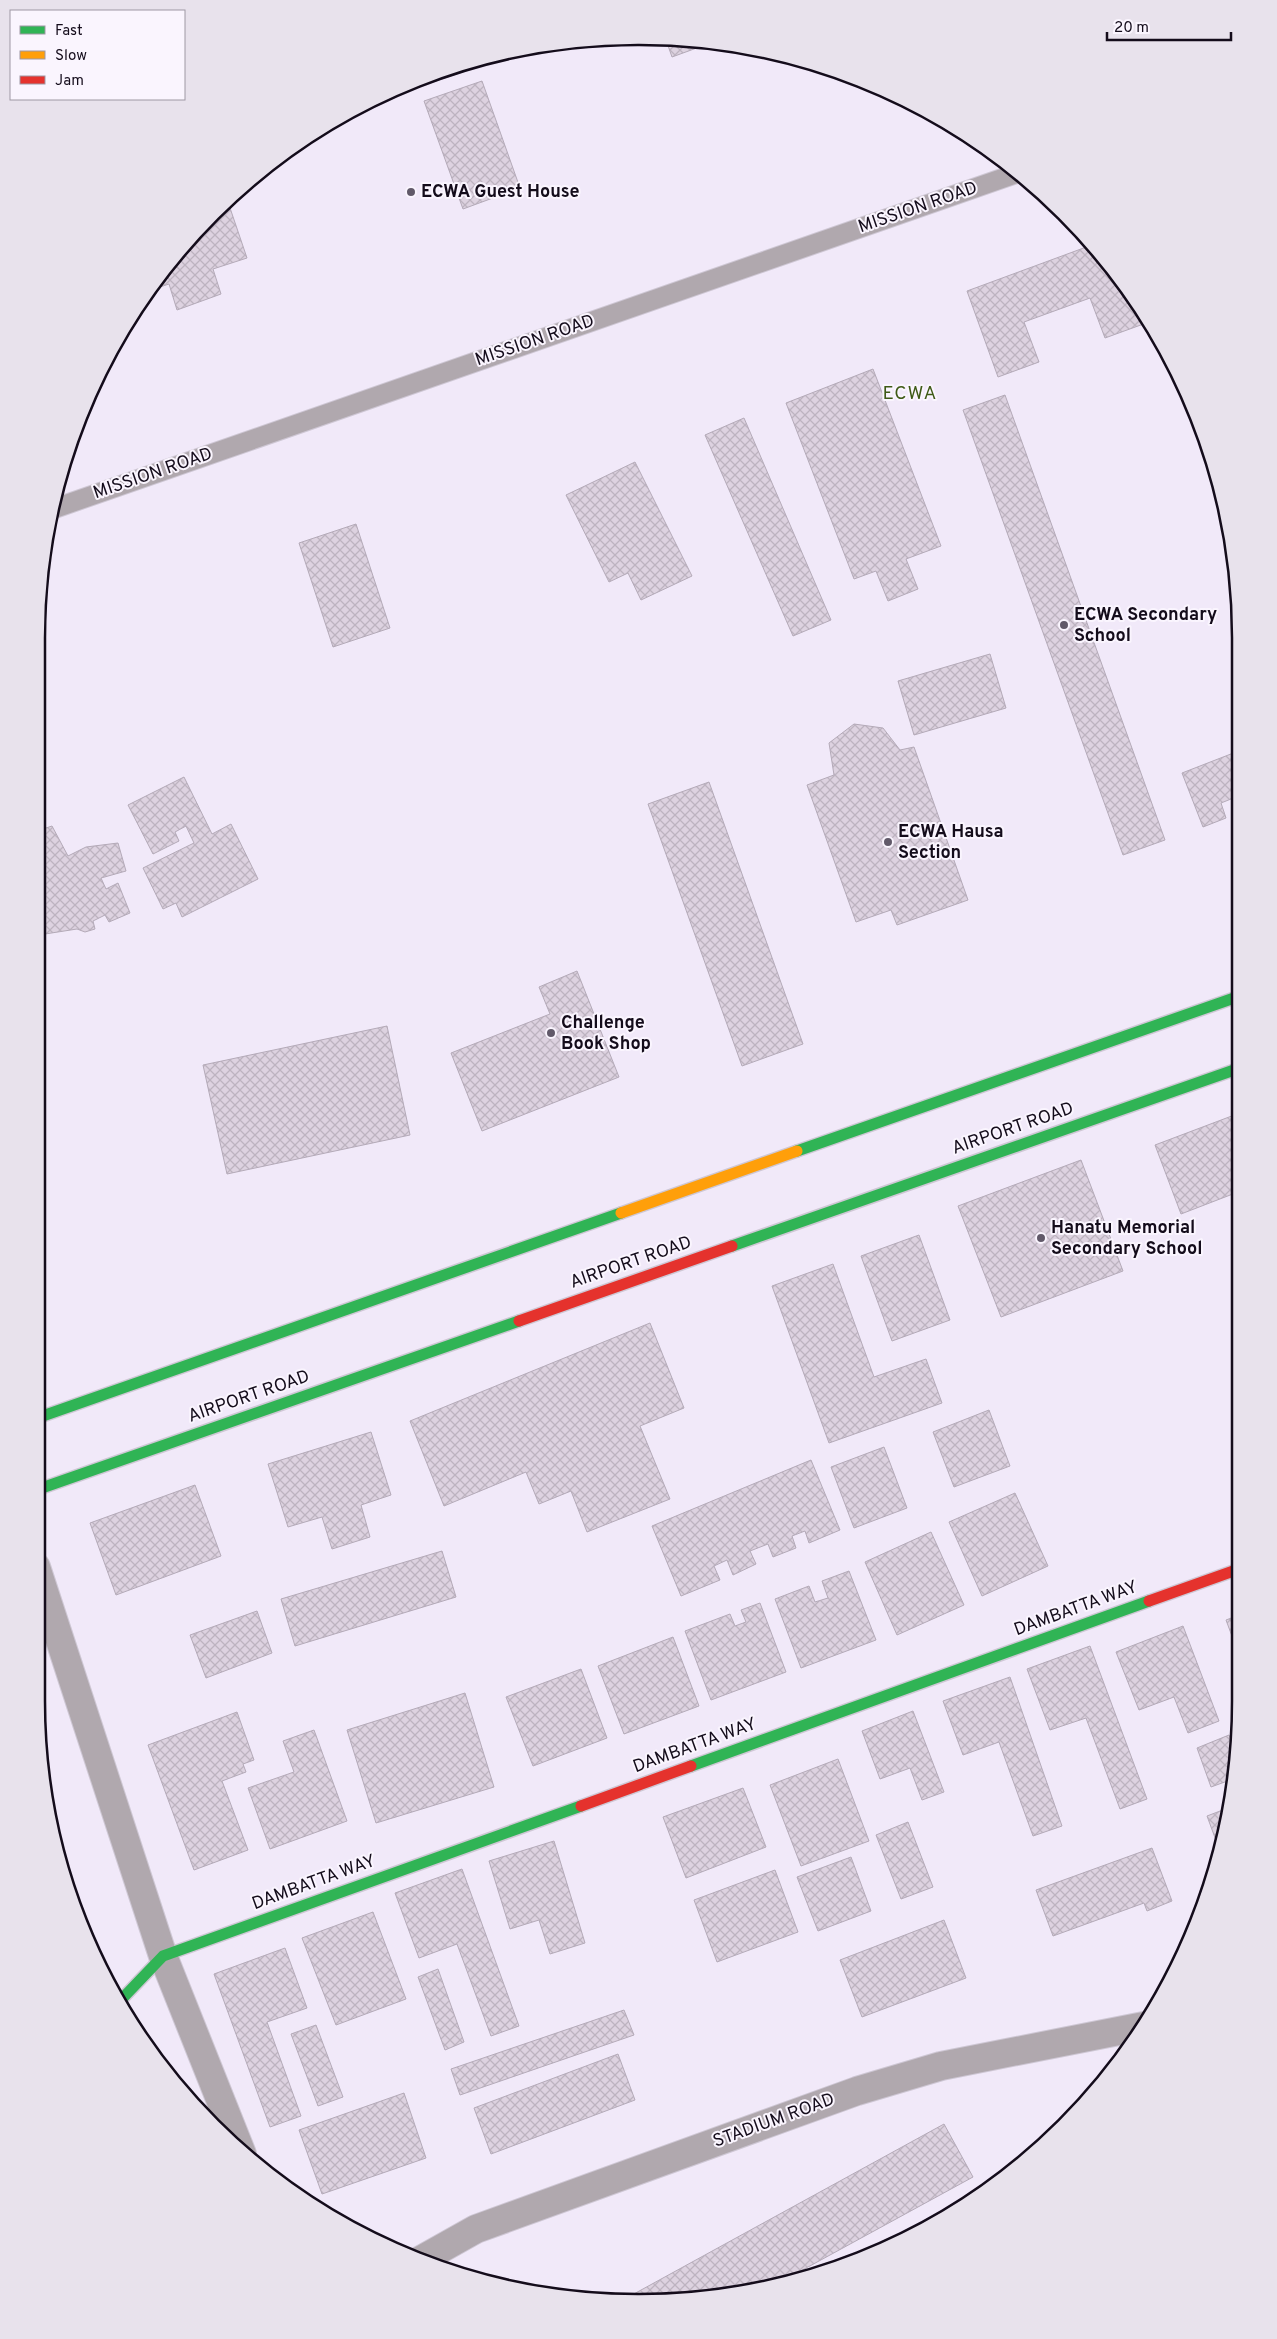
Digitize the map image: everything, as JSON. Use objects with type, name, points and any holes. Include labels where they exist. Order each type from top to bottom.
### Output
[{"type":"main road","points":[[45,1415],[1232,999]]},
{"type":"main road","name":"AIRPORT ROAD","points":[[45,1487],[1232,1071]]},
{"type":"main road","name":"DAMBATTA WAY","points":[[163,1956],[1232,1572]]},
{"type":"main road","points":[[125,1996],[163,1956]]},
{"type":"street","points":[[45,1595],[163,1956],[234,2135]]},
{"type":"street","name":"STADIUM ROAD","points":[[429,2256],[476,2229],[857,2091],[941,2066],[1133,2028]]},
{"type":"lane","name":"MISSION ROAD","points":[[60,506],[1010,176]]},
{"type":"building","points":[[668,46],[697,48],[672,57]]},
{"type":"building","points":[[469,70],[436,81],[448,76]]},
{"type":"building","points":[[482,81],[520,188],[463,209],[424,101]]},
{"type":"building","points":[[230,208],[247,258],[213,269],[221,294],[177,310],[169,284],[161,287],[192,247]]},
{"type":"building","points":[[1085,247],[1109,277],[1142,325],[1105,338],[1090,298],[1024,322],[1039,362],[998,377],[967,291]]},
{"type":"building","points":[[873,369],[941,546],[906,559],[918,589],[888,601],[876,571],[854,579],[786,403]]},
{"type":"building","name":"ECWA Secondary School","points":[[1005,395],[1165,840],[1123,855],[963,410]]},
{"type":"building","points":[[744,418],[831,620],[793,636],[705,435]]},
{"type":"building","points":[[635,462],[692,576],[641,600],[628,573],[609,582],[566,495]]},
{"type":"building","points":[[356,524],[390,628],[333,647],[299,543]]},
{"type":"building","points":[[990,654],[1006,708],[914,735],[898,681]]},
{"type":"building","name":"ECWA Hausa Section","points":[[854,724],[883,728],[900,750],[914,747],[968,900],[897,925],[891,910],[856,922],[807,785],[834,775],[829,743]]},
{"type":"building","points":[[1232,754],[1232,799],[1221,803],[1226,818],[1203,827],[1182,773]]},
{"type":"building","points":[[184,777],[212,834],[231,824],[258,879],[182,917],[176,903],[163,909],[143,868],[194,843],[186,826],[175,832],[179,841],[153,854],[128,805]]},
{"type":"building","points":[[709,782],[803,1044],[742,1066],[648,804]]},
{"type":"building","points":[[52,826],[68,856],[86,847],[118,843],[126,871],[101,878],[106,889],[118,883],[130,913],[109,922],[105,915],[93,921],[95,929],[85,932],[77,929],[45,934],[45,828]]},
{"type":"building","name":"Challenge Book Shop","points":[[577,971],[619,1077],[482,1131],[451,1053],[550,1014],[539,987]]},
{"type":"building","points":[[387,1026],[410,1135],[227,1174],[203,1065]]},
{"type":"building","points":[[1232,1116],[1232,1194],[1181,1214],[1155,1145]]},
{"type":"building","name":"Hanatu Memorial Secondary School","points":[[1081,1160],[1123,1271],[1001,1317],[958,1206]]},
{"type":"building","points":[[919,1235],[950,1320],[892,1341],[861,1256]]},
{"type":"building","points":[[833,1264],[874,1377],[926,1359],[942,1403],[829,1443],[772,1286]]},
{"type":"building","points":[[650,1323],[684,1408],[640,1426],[670,1499],[587,1532],[571,1491],[539,1504],[526,1472],[444,1506],[410,1421]]},
{"type":"building","points":[[989,1410],[1010,1466],[954,1487],[933,1432]]},
{"type":"building","points":[[371,1432],[391,1495],[361,1505],[370,1537],[332,1549],[322,1517],[288,1527],[268,1464]]},
{"type":"building","points":[[884,1447],[907,1508],[854,1528],[831,1467]]},
{"type":"building","points":[[811,1460],[840,1530],[809,1543],[805,1531],[792,1536],[796,1548],[773,1557],[768,1544],[750,1551],[756,1564],[733,1575],[727,1560],[714,1566],[720,1580],[681,1596],[652,1526]]},
{"type":"building","points":[[195,1485],[221,1556],[116,1595],[90,1523]]},
{"type":"building","points":[[1015,1493],[1048,1566],[982,1596],[949,1522]]},
{"type":"building","points":[[931,1532],[964,1605],[897,1635],[865,1562]]},
{"type":"building","points":[[442,1551],[456,1597],[295,1646],[281,1599]]},
{"type":"building","points":[[849,1571],[876,1640],[801,1668],[775,1599],[809,1586],[815,1602],[828,1598],[822,1581]]},
{"type":"building","points":[[760,1603],[786,1672],[711,1700],[685,1631],[730,1614],[735,1626],[746,1622],[741,1610]]},
{"type":"building","points":[[257,1611],[272,1653],[206,1678],[190,1635]]},
{"type":"building","points":[[1232,1618],[1232,1636],[1226,1620]]},
{"type":"building","points":[[1183,1626],[1219,1721],[1188,1733],[1174,1697],[1139,1710],[1116,1652]]},
{"type":"building","points":[[673,1637],[699,1706],[624,1734],[598,1666]]},
{"type":"building","points":[[1090,1646],[1147,1799],[1120,1809],[1086,1718],[1050,1730],[1027,1669]]},
{"type":"building","points":[[581,1669],[607,1738],[533,1766],[506,1697]]},
{"type":"building","points":[[1010,1677],[1062,1826],[1033,1836],[999,1742],[963,1755],[943,1701]]},
{"type":"building","points":[[465,1693],[494,1787],[376,1823],[347,1730]]},
{"type":"building","points":[[913,1711],[944,1792],[922,1800],[910,1768],[880,1779],[862,1731]]},
{"type":"building","points":[[237,1712],[254,1760],[243,1764],[246,1772],[222,1781],[248,1850],[194,1870],[148,1745]]},
{"type":"building","points":[[314,1730],[347,1821],[270,1849],[248,1788],[294,1772],[283,1741]]},
{"type":"building","points":[[1229,1735],[1231,1740],[1226,1781],[1211,1787],[1197,1748]]},
{"type":"building","points":[[838,1759],[869,1841],[801,1866],[770,1785]]},
{"type":"building","points":[[743,1788],[766,1847],[686,1878],[663,1817]]},
{"type":"building","points":[[1222,1810],[1216,1839],[1207,1816]]},
{"type":"building","points":[[908,1822],[933,1887],[901,1899],[876,1835]]},
{"type":"building","points":[[554,1841],[585,1943],[550,1954],[539,1920],[510,1929],[489,1861]]},
{"type":"building","points":[[1152,1848],[1172,1901],[1147,1911],[1144,1903],[1053,1936],[1036,1890]]},
{"type":"building","points":[[851,1857],[871,1911],[818,1931],[797,1877]]},
{"type":"building","points":[[462,1869],[519,2026],[491,2036],[457,1944],[419,1958],[395,1893]]},
{"type":"building","points":[[775,1870],[798,1932],[717,1962],[694,1900]]},
{"type":"building","points":[[373,1912],[406,1999],[336,2025],[302,1938]]},
{"type":"building","points":[[944,1920],[966,1978],[862,2017],[840,1960]]},
{"type":"building","points":[[285,1948],[307,2008],[267,2022],[301,2116],[270,2127],[214,1974]]},
{"type":"building","points":[[438,1969],[464,2042],[445,2050],[418,1977]]},
{"type":"building","points":[[624,2010],[634,2035],[460,2095],[451,2069]]},
{"type":"building","points":[[316,2025],[343,2097],[318,2106],[291,2034]]},
{"type":"building","points":[[618,2054],[635,2100],[491,2154],[474,2108]]},
{"type":"building","points":[[404,2093],[426,2158],[322,2194],[299,2130]]},
{"type":"building","points":[[944,2124],[973,2177],[799,2272],[754,2283],[716,2289],[677,2293],[634,2294]]},
{"type":"traffic: fast","points":[[797,1151],[1232,999]]},
{"type":"traffic: fast","points":[[732,1246],[1232,1071]]},
{"type":"traffic: fast","points":[[45,1415],[621,1213]]},
{"type":"traffic: fast","points":[[45,1487],[519,1321]]},
{"type":"traffic: fast","points":[[691,1766],[1149,1601]]},
{"type":"traffic: fast","points":[[125,1996],[163,1956],[581,1806]]},
{"type":"traffic: slow","points":[[621,1213],[797,1151]]},
{"type":"traffic: jam","points":[[519,1321],[732,1246]]},
{"type":"traffic: jam","points":[[1149,1601],[1232,1571]]},
{"type":"traffic: jam","points":[[581,1806],[691,1766]]},
{"type":"place","name":"ECWA Guest House","points":[[411,192]]},
{"type":"place","name":"ECWA Secondary School","points":[[1064,625]]},
{"type":"place","name":"ECWA Hausa Section","points":[[888,842]]},
{"type":"place","name":"Challenge Book Shop","points":[[551,1033]]},
{"type":"place","name":"Hanatu Memorial Secondary School","points":[[1041,1238]]},
{"type":"district","name":"ECWA","points":[[910,394]]}]
